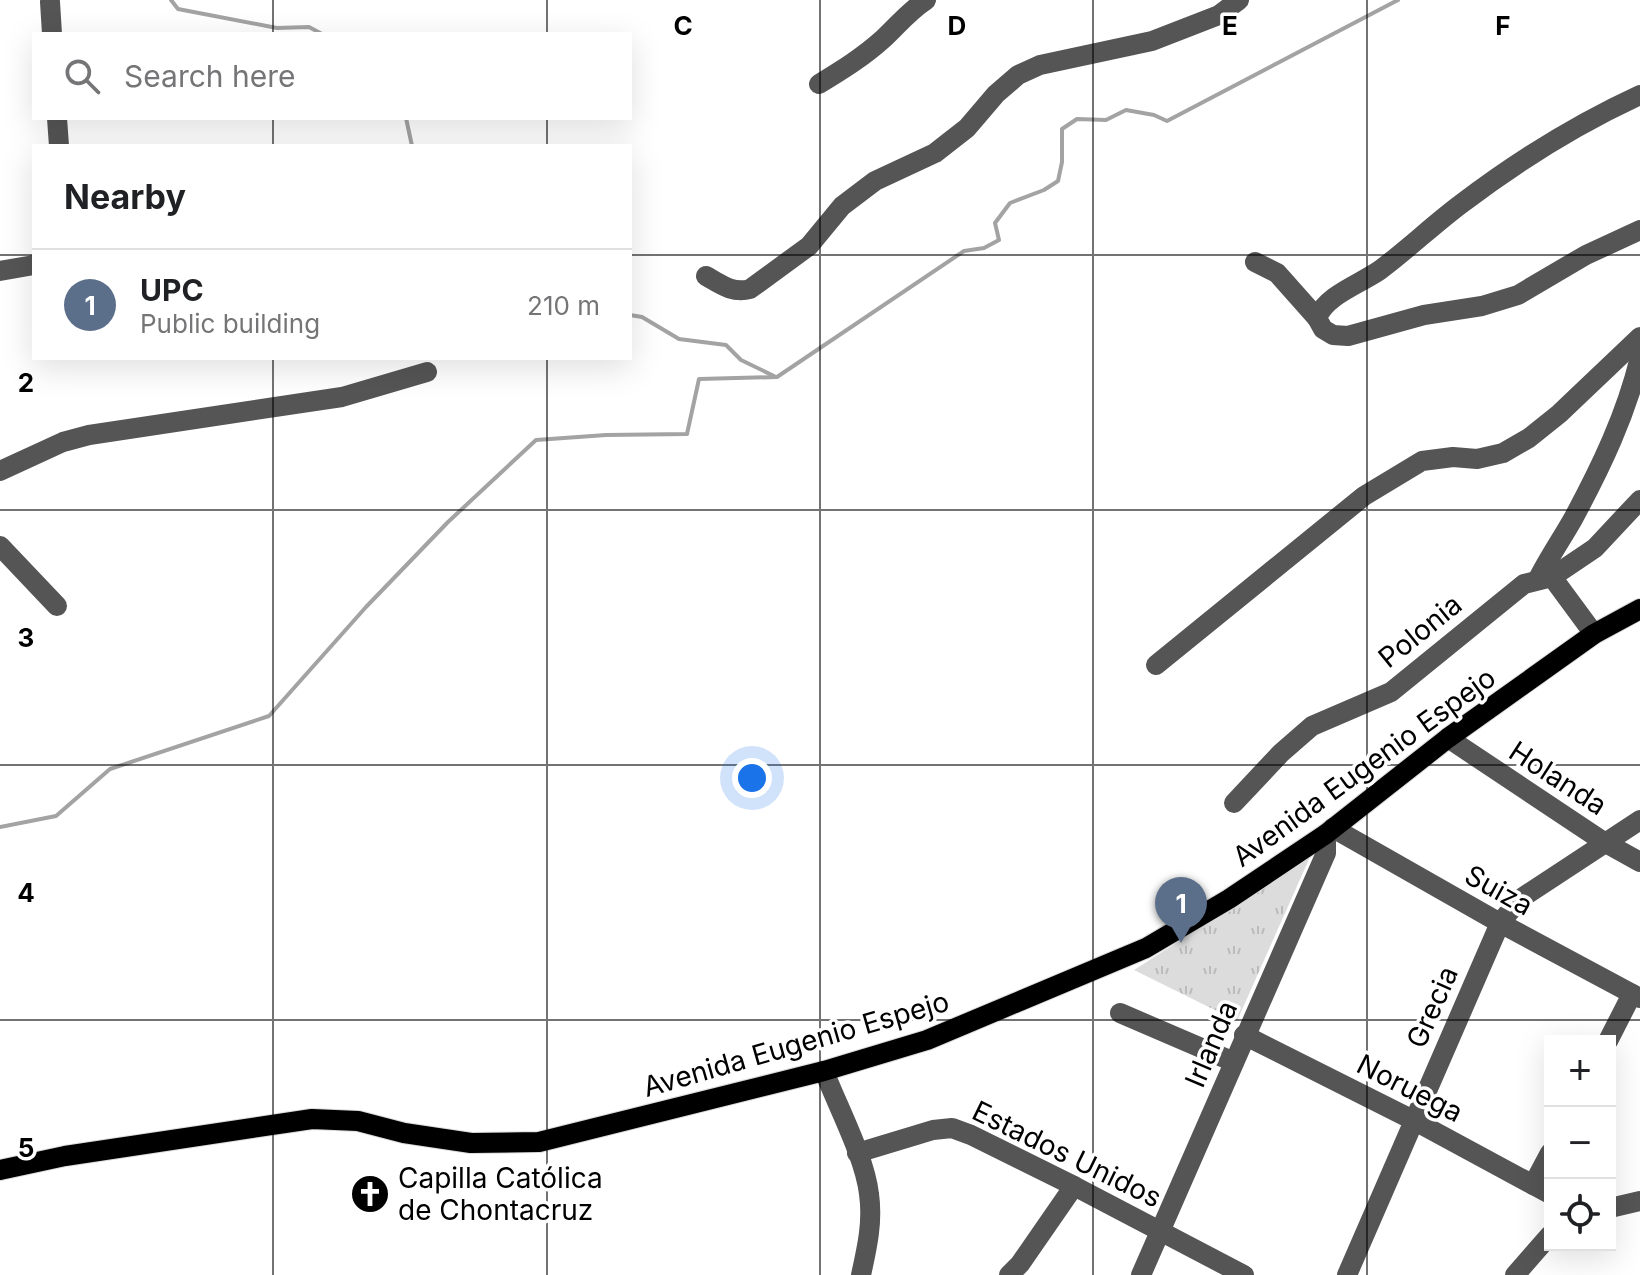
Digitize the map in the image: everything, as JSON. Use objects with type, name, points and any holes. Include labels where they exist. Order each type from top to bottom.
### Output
[{"type":"main road","name":"Avenida Eugenio Espejo","points":[[0,1170],[65,1156],[312,1119],[358,1121],[404,1133],[471,1143],[539,1142],[824,1071],[927,1040],[1146,948],[1229,899],[1329,831],[1448,738],[1594,634],[1640,609]]},
{"type":"street","points":[[819,84],[857,61],[885,38],[911,9],[926,0]]},
{"type":"street","points":[[706,276],[728,289],[741,292],[750,289],[809,246],[842,206],[875,181],[935,153],[967,128],[996,94],[1018,75],[1040,65],[1152,41],[1219,15],[1239,0]]},
{"type":"street","points":[[50,2],[52,32]]},
{"type":"street","points":[[1317,318],[1320,309],[1379,270],[1463,203],[1571,132],[1640,95]]},
{"type":"street","points":[[57,120],[59,144]]},
{"type":"street","points":[[1255,262],[1277,273],[1323,329],[1333,335],[1348,336],[1424,315],[1482,306],[1518,295],[1586,255],[1640,230]]},
{"type":"street","points":[[0,271],[32,265]]},
{"type":"street","points":[[1156,665],[1364,496],[1422,461],[1453,457],[1477,459],[1503,453],[1529,438],[1559,414],[1640,337]]},
{"type":"street","points":[[1594,634],[1545,578],[1618,430],[1640,357]]},
{"type":"street","points":[[0,471],[63,442],[89,435],[342,397],[427,372]]},
{"type":"street","name":"Polonia","points":[[1234,803],[1281,753],[1312,726],[1391,692],[1524,584],[1545,578],[1595,548],[1640,500]]},
{"type":"street","points":[[0,546],[57,606]]},
{"type":"street","name":"Holanda","points":[[1448,738],[1604,842],[1640,862]]},
{"type":"street","name":"Grecia","points":[[1347,1275],[1500,923],[1520,899],[1640,820]]},
{"type":"street","name":"Suiza","points":[[1329,831],[1636,996]]},
{"type":"street","name":"Irlanda","points":[[1141,1275],[1326,853],[1329,831]]},
{"type":"street","points":[[1612,1035],[1636,996]]},
{"type":"street","points":[[1120,1013],[1234,1062]]},
{"type":"street","name":"Noruega","points":[[1244,1035],[1413,1120],[1542,1190]]},
{"type":"street","points":[[824,1071],[857,1153],[869,1193],[870,1231],[861,1275]]},
{"type":"street","name":"Estados Unidos","points":[[857,1153],[933,1130],[952,1128],[1074,1186],[1244,1275]]},
{"type":"street","points":[[1009,1275],[1074,1186]]},
{"type":"street","points":[[1616,1207],[1640,1201]]},
{"type":"street","points":[[1515,1275],[1544,1242]]},
{"type":"green space","points":[[1310,857],[1237,1021],[1134,970]]},
{"type":"waterway","points":[[171,0],[178,9],[277,28],[309,27],[318,32]]},
{"type":"waterway","points":[[0,827],[56,816],[110,769],[269,716],[366,607],[448,522],[536,440],[687,434],[699,379],[777,377],[964,251],[984,248],[999,240],[995,223],[1010,203],[1058,181],[1062,162],[1062,129],[1077,119],[1106,120],[1126,110],[1154,115],[1167,121],[1398,0]]},
{"type":"waterway","points":[[406,120],[412,144]]},
{"type":"waterway","points":[[632,315],[642,317],[679,339],[726,345],[741,360],[774,376]]},
{"type":"place","name":"UPC","points":[[1181,943]]},
{"type":"place","name":"Capilla Católica de Chontacruz","points":[[370,1194]]}]
